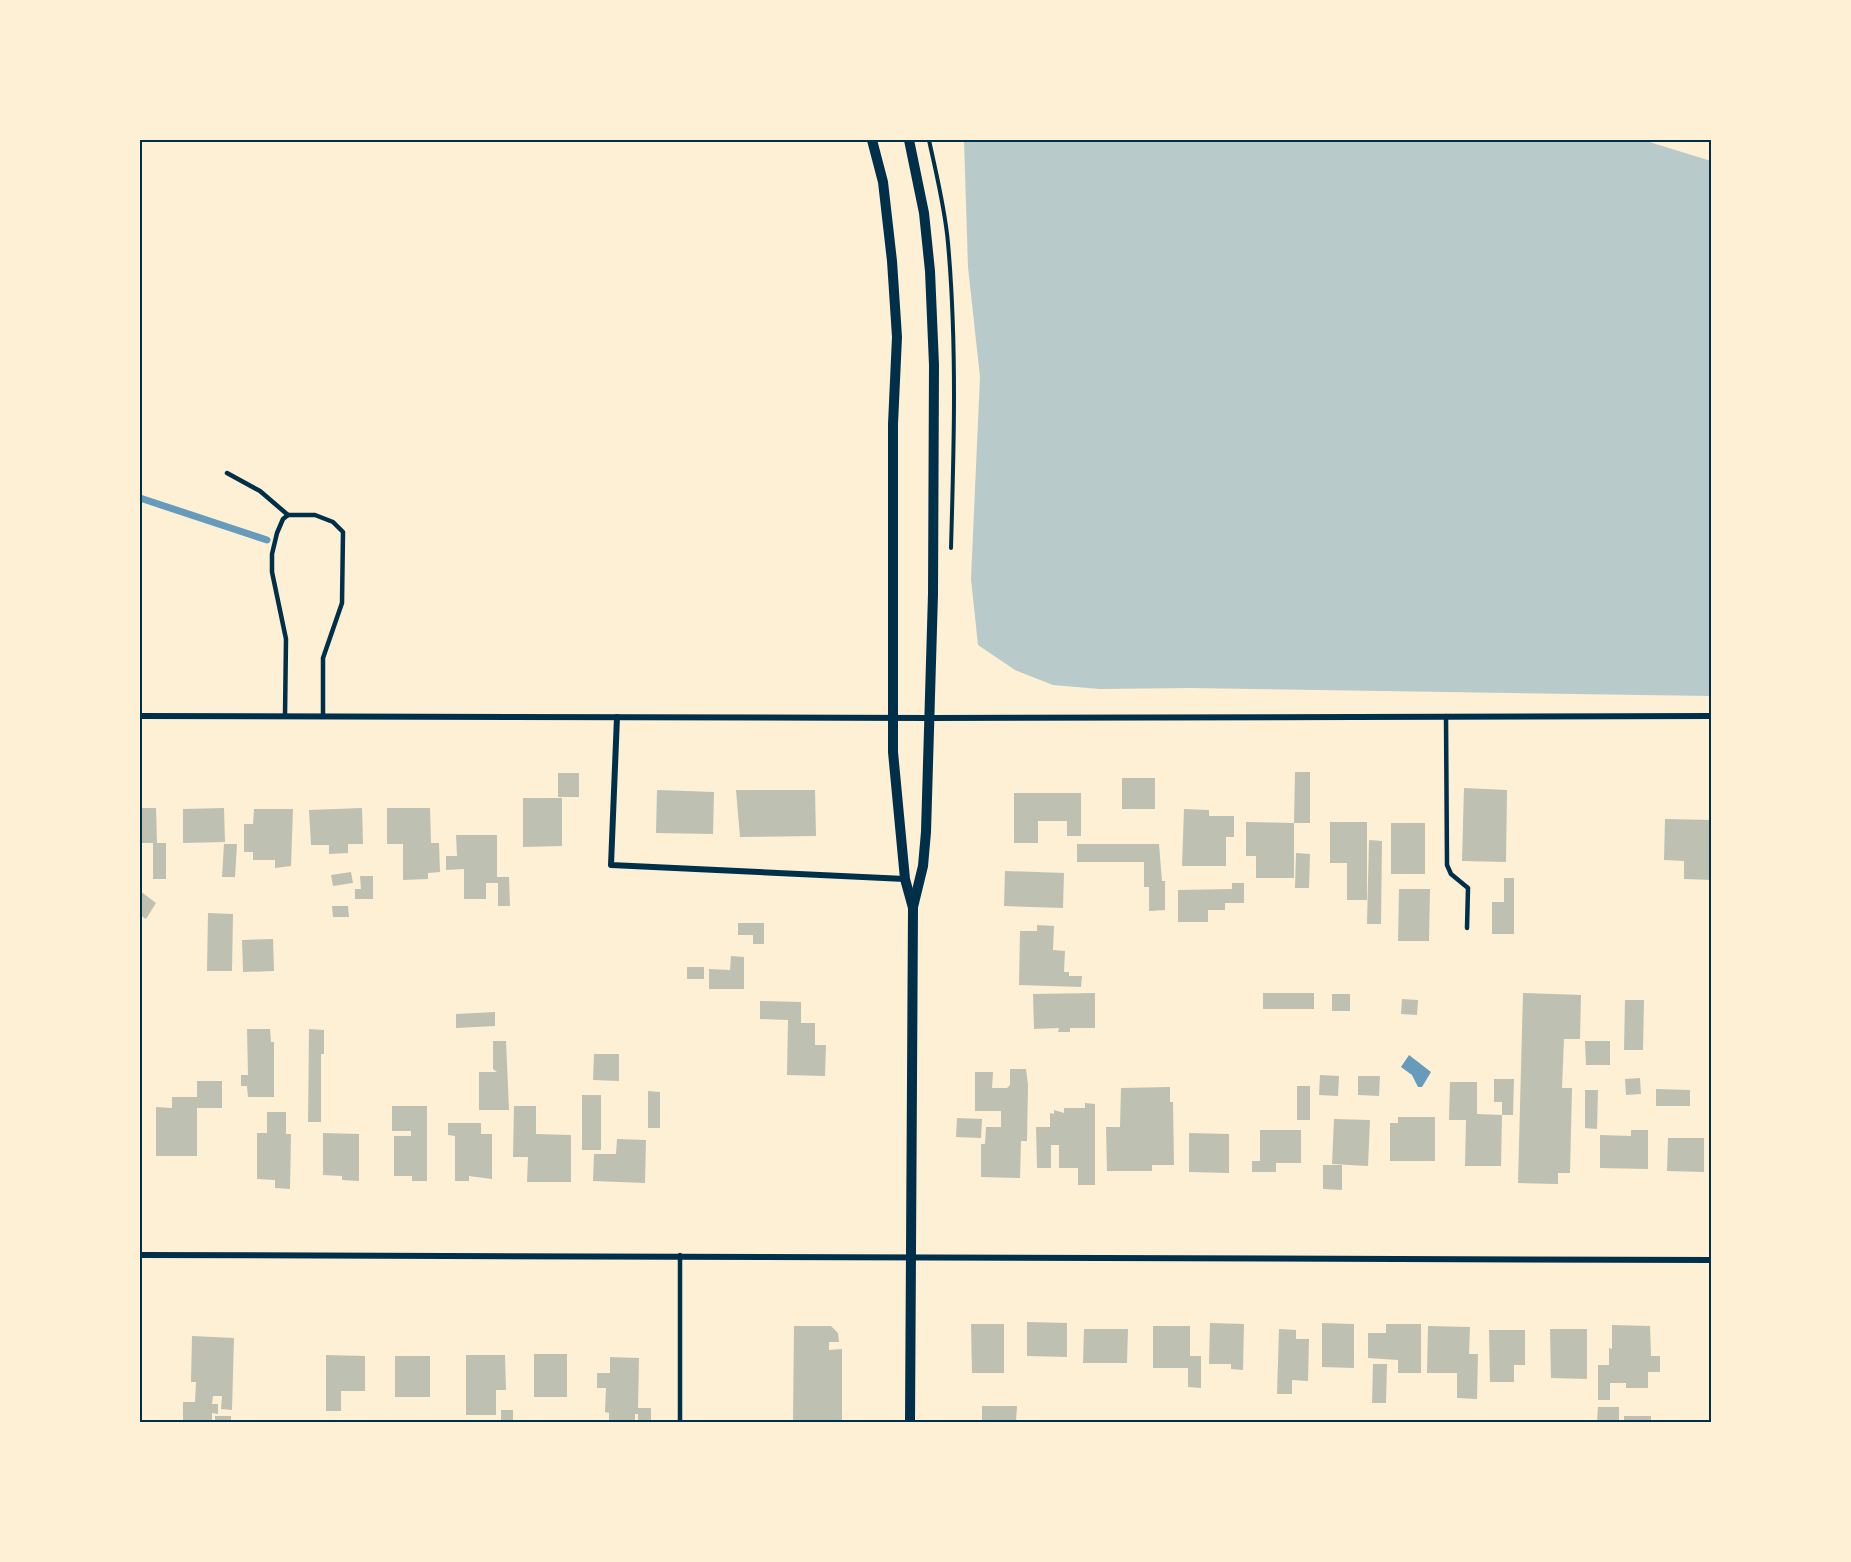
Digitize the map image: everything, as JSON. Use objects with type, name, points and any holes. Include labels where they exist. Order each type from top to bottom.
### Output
[{"type":"street","points":[[872,140],[883,182],[892,261],[897,337],[893,424],[893,718],[905,879],[913,908]]},
{"type":"street","points":[[909,140],[924,213],[929,260],[933,365],[930,718],[926,832],[923,866],[913,908],[910,1422]]},
{"type":"street","points":[[140,716],[893,718],[1712,716]]},
{"type":"street","points":[[617,717],[611,865],[905,879]]},
{"type":"street","points":[[140,1255],[1712,1260]]},
{"type":"lane","points":[[227,473],[260,491],[288,515]]},
{"type":"lane","points":[[285,716],[286,639],[272,572],[272,554],[283,519],[288,515],[315,515],[333,522],[343,532],[342,603],[322,658],[323,716]]},
{"type":"lane","points":[[1446,716],[1447,865],[1451,874],[1468,888],[1467,928]]},
{"type":"lane","points":[[680,1255],[680,1422]]},
{"type":"shaded area","points":[[964,140],[1643,140],[1711,161],[1711,696],[1190,688],[1100,689],[1053,685],[1015,670],[978,645],[971,579],[980,377],[968,267]]},
{"type":"water","points":[[1409,1055],[1431,1072],[1422,1087],[1418,1087],[1412,1075],[1401,1067]]},
{"type":"building","points":[[1295,772],[1310,772],[1310,823],[1294,823]]},
{"type":"building","points":[[558,773],[579,773],[579,797],[558,797]]},
{"type":"building","points":[[1122,778],[1155,778],[1155,809],[1122,809]]},
{"type":"building","points":[[1464,788],[1507,790],[1506,862],[1462,861]]},
{"type":"building","points":[[657,790],[714,792],[713,834],[656,833]]},
{"type":"building","points":[[736,790],[815,790],[816,836],[740,837]]},
{"type":"building","points":[[1014,793],[1081,793],[1081,836],[1067,836],[1067,821],[1038,821],[1038,843],[1014,843]]},
{"type":"building","points":[[523,798],[562,798],[562,846],[523,847]]},
{"type":"building","points":[[140,808],[156,808],[157,843],[166,843],[166,879],[153,879],[153,843],[140,843]]},
{"type":"building","points":[[224,808],[225,842],[183,843],[183,809]]},
{"type":"building","points":[[362,808],[363,844],[348,844],[348,853],[329,854],[329,845],[311,845],[309,810]]},
{"type":"building","points":[[387,808],[430,808],[431,843],[439,843],[440,872],[428,873],[428,879],[403,880],[403,844],[387,844]]},
{"type":"building","points":[[254,809],[293,809],[291,866],[275,868],[275,860],[253,860],[253,852],[244,852],[244,824],[253,824]]},
{"type":"building","points":[[1184,809],[1209,810],[1209,816],[1234,816],[1234,837],[1226,837],[1226,866],[1182,866]]},
{"type":"building","points":[[1665,819],[1712,820],[1712,880],[1684,879],[1684,861],[1664,860]]},
{"type":"building","points":[[1246,822],[1294,823],[1294,878],[1256,878],[1256,856],[1246,856]]},
{"type":"building","points":[[1330,822],[1367,822],[1367,900],[1347,900],[1347,863],[1330,863]]},
{"type":"building","points":[[1391,823],[1425,823],[1425,874],[1391,874]]},
{"type":"building","points":[[456,835],[497,835],[497,877],[509,877],[510,906],[498,906],[498,883],[486,883],[486,899],[464,899],[464,869],[446,870],[446,856],[457,856]]},
{"type":"building","points":[[1369,840],[1382,841],[1381,924],[1367,924]]},
{"type":"building","points":[[224,844],[237,844],[235,877],[222,877]]},
{"type":"building","points":[[1077,844],[1159,844],[1162,881],[1165,881],[1165,910],[1149,911],[1149,887],[1144,887],[1144,862],[1077,862]]},
{"type":"building","points":[[1296,853],[1310,854],[1309,888],[1295,888]]},
{"type":"building","points":[[1005,871],[1064,873],[1063,908],[1004,906]]},
{"type":"building","points":[[351,872],[353,883],[333,886],[331,875]]},
{"type":"building","points":[[360,876],[373,876],[373,899],[355,899],[355,889],[361,889]]},
{"type":"building","points":[[1504,878],[1514,878],[1514,934],[1492,934],[1492,902],[1504,902]]},
{"type":"building","points":[[1232,883],[1244,883],[1244,903],[1225,903],[1225,910],[1208,910],[1208,922],[1178,922],[1178,890],[1232,889]]},
{"type":"building","points":[[1399,889],[1430,889],[1429,941],[1398,941]]},
{"type":"building","points":[[140,891],[156,903],[146,919],[140,915]]},
{"type":"building","points":[[332,906],[348,906],[349,917],[333,917]]},
{"type":"building","points":[[208,913],[233,914],[232,971],[207,971]]},
{"type":"building","points":[[738,923],[764,923],[764,944],[753,944],[753,935],[738,935]]},
{"type":"building","points":[[1037,925],[1054,926],[1053,950],[1065,951],[1064,972],[1069,972],[1069,976],[1082,976],[1081,987],[1019,985],[1020,931],[1037,931]]},
{"type":"building","points":[[273,939],[274,971],[243,972],[242,940]]},
{"type":"building","points":[[731,956],[744,957],[744,989],[709,989],[709,969],[730,970]]},
{"type":"building","points":[[687,967],[704,967],[704,979],[687,979]]},
{"type":"building","points":[[1095,993],[1095,1028],[1070,1028],[1070,1032],[1058,1032],[1059,1028],[1034,1029],[1033,994]]},
{"type":"building","points":[[1263,993],[1314,993],[1314,1009],[1263,1009]]},
{"type":"building","points":[[1523,993],[1581,995],[1580,1039],[1564,1039],[1562,1088],[1572,1088],[1570,1173],[1558,1173],[1558,1184],[1518,1183]]},
{"type":"building","points":[[1332,994],[1350,994],[1350,1011],[1332,1011]]},
{"type":"building","points":[[1402,999],[1418,1000],[1417,1015],[1401,1014]]},
{"type":"building","points":[[1625,1000],[1644,1000],[1643,1050],[1624,1050]]},
{"type":"building","points":[[760,1001],[801,1002],[801,1023],[815,1023],[815,1045],[826,1045],[825,1076],[787,1075],[788,1020],[760,1019]]},
{"type":"building","points":[[495,1012],[495,1026],[456,1028],[456,1014]]},
{"type":"building","points":[[247,1029],[270,1029],[271,1042],[274,1042],[274,1097],[248,1097],[247,1086],[241,1086],[241,1075],[248,1075]]},
{"type":"building","points":[[309,1029],[324,1030],[324,1054],[321,1054],[321,1122],[308,1122]]},
{"type":"building","points":[[493,1041],[506,1041],[509,1110],[479,1110],[479,1072],[497,1072],[493,1069]]},
{"type":"building","points":[[1585,1041],[1610,1041],[1610,1065],[1586,1065]]},
{"type":"building","points":[[594,1054],[619,1054],[619,1081],[593,1080]]},
{"type":"building","points":[[1010,1069],[1026,1069],[1028,1085],[1027,1141],[1021,1141],[1020,1178],[981,1177],[981,1144],[985,1144],[986,1127],[1001,1127],[1001,1111],[975,1111],[975,1072],[993,1072],[992,1088],[1007,1088],[1010,1085]]},
{"type":"building","points":[[1320,1075],[1339,1076],[1338,1096],[1319,1095]]},
{"type":"building","points":[[1358,1076],[1380,1076],[1379,1096],[1358,1095]]},
{"type":"building","points":[[1640,1078],[1641,1094],[1626,1095],[1625,1079]]},
{"type":"building","points":[[1494,1079],[1514,1079],[1513,1115],[1502,1115],[1502,1102],[1494,1102]]},
{"type":"building","points":[[197,1081],[222,1081],[222,1108],[197,1108],[197,1156],[156,1156],[156,1107],[172,1108],[172,1097],[197,1097]]},
{"type":"building","points":[[1450,1082],[1477,1082],[1477,1114],[1502,1115],[1501,1166],[1465,1166],[1466,1120],[1449,1120]]},
{"type":"building","points":[[1297,1086],[1310,1086],[1310,1120],[1297,1120]]},
{"type":"building","points":[[1170,1087],[1170,1102],[1173,1102],[1174,1165],[1152,1165],[1152,1171],[1107,1171],[1106,1127],[1120,1127],[1121,1088]]},
{"type":"building","points":[[1656,1089],[1690,1090],[1690,1106],[1656,1106]]},
{"type":"building","points":[[1585,1090],[1598,1090],[1597,1129],[1585,1128]]},
{"type":"building","points":[[648,1091],[660,1092],[660,1128],[648,1128]]},
{"type":"building","points":[[582,1095],[601,1095],[601,1150],[582,1150]]},
{"type":"building","points":[[1085,1103],[1095,1104],[1095,1185],[1078,1185],[1078,1168],[1059,1168],[1059,1145],[1051,1145],[1051,1168],[1037,1168],[1036,1127],[1050,1127],[1050,1113],[1054,1114],[1054,1110],[1064,1113],[1064,1108],[1085,1108]]},
{"type":"building","points":[[392,1106],[427,1106],[427,1181],[412,1181],[412,1176],[394,1176],[394,1136],[411,1136],[411,1131],[392,1131]]},
{"type":"building","points":[[514,1106],[536,1106],[536,1134],[571,1135],[571,1182],[527,1182],[528,1157],[513,1157]]},
{"type":"building","points":[[267,1112],[286,1112],[286,1134],[291,1134],[290,1189],[275,1188],[275,1180],[257,1179],[257,1133],[267,1133]]},
{"type":"building","points":[[1398,1117],[1435,1117],[1435,1161],[1390,1161],[1390,1123],[1398,1123]]},
{"type":"building","points":[[957,1118],[982,1119],[981,1138],[956,1137]]},
{"type":"building","points":[[1334,1119],[1370,1120],[1368,1166],[1332,1164]]},
{"type":"building","points":[[448,1123],[481,1123],[481,1134],[492,1134],[492,1179],[469,1176],[469,1181],[455,1181],[455,1136],[448,1135]]},
{"type":"building","points":[[1260,1130],[1301,1130],[1301,1163],[1276,1163],[1276,1172],[1252,1172],[1252,1161],[1260,1161]]},
{"type":"building","points":[[1631,1130],[1648,1130],[1648,1169],[1600,1168],[1600,1135],[1631,1136]]},
{"type":"building","points":[[323,1133],[359,1134],[359,1181],[342,1180],[342,1176],[323,1175]]},
{"type":"building","points":[[1189,1133],[1229,1134],[1229,1173],[1189,1172]]},
{"type":"building","points":[[1668,1138],[1704,1138],[1704,1172],[1667,1171]]},
{"type":"building","points":[[617,1139],[646,1140],[645,1183],[593,1181],[594,1154],[616,1154]]},
{"type":"building","points":[[1323,1165],[1342,1165],[1342,1190],[1323,1189]]},
{"type":"building","points":[[1027,1322],[1067,1323],[1067,1357],[1027,1356]]},
{"type":"building","points":[[1210,1323],[1244,1324],[1243,1370],[1231,1369],[1231,1364],[1209,1364]]},
{"type":"building","points":[[1322,1323],[1354,1324],[1354,1368],[1322,1367]]},
{"type":"building","points":[[971,1324],[1004,1324],[1004,1373],[972,1373]]},
{"type":"building","points":[[1386,1324],[1421,1324],[1421,1373],[1398,1373],[1398,1360],[1368,1358],[1368,1333],[1386,1333]]},
{"type":"building","points":[[1612,1325],[1650,1326],[1651,1356],[1660,1356],[1660,1372],[1648,1372],[1648,1388],[1626,1388],[1626,1383],[1610,1383],[1610,1400],[1598,1400],[1598,1365],[1609,1365]]},
{"type":"building","points":[[794,1326],[831,1326],[838,1333],[839,1342],[829,1342],[829,1350],[842,1349],[842,1422],[793,1422]]},
{"type":"building","points":[[1153,1326],[1190,1326],[1190,1356],[1201,1356],[1201,1388],[1188,1387],[1188,1368],[1153,1368]]},
{"type":"building","points":[[1428,1326],[1470,1327],[1469,1354],[1478,1354],[1477,1399],[1457,1398],[1457,1373],[1427,1373]]},
{"type":"building","points":[[1084,1329],[1128,1329],[1127,1363],[1083,1363]]},
{"type":"building","points":[[1279,1329],[1296,1330],[1296,1339],[1309,1339],[1308,1381],[1292,1380],[1292,1394],[1277,1394]]},
{"type":"building","points":[[1550,1329],[1587,1329],[1587,1379],[1551,1378]]},
{"type":"building","points":[[1489,1330],[1525,1330],[1525,1365],[1514,1365],[1514,1382],[1490,1382]]},
{"type":"building","points":[[192,1336],[234,1338],[232,1410],[221,1409],[222,1396],[213,1396],[212,1404],[218,1404],[218,1414],[212,1413],[212,1422],[183,1421],[183,1402],[195,1402],[196,1382],[191,1382]]},
{"type":"building","points":[[534,1354],[567,1354],[567,1397],[534,1397]]},
{"type":"building","points":[[326,1355],[365,1356],[365,1391],[341,1391],[341,1411],[326,1411]]},
{"type":"building","points":[[466,1355],[505,1355],[506,1390],[496,1390],[496,1415],[466,1415]]},
{"type":"building","points":[[395,1356],[430,1356],[430,1397],[395,1397]]},
{"type":"building","points":[[610,1357],[639,1358],[638,1408],[651,1408],[651,1422],[638,1422],[638,1414],[635,1414],[635,1422],[609,1422],[609,1413],[605,1412],[606,1388],[597,1388],[597,1373],[610,1373]]},
{"type":"building","points":[[1373,1364],[1387,1364],[1386,1403],[1372,1403]]},
{"type":"building","points":[[982,1406],[1017,1406],[1016,1422],[982,1422]]},
{"type":"building","points":[[1598,1407],[1619,1407],[1619,1422],[1597,1422]]},
{"type":"building","points":[[501,1410],[513,1410],[513,1422],[501,1422]]},
{"type":"building","points":[[215,1416],[231,1416],[231,1422],[215,1422]]},
{"type":"building","points":[[1624,1416],[1651,1416],[1651,1422],[1624,1422]]},
{"type":"waterway","points":[[140,498],[267,540]]}]
